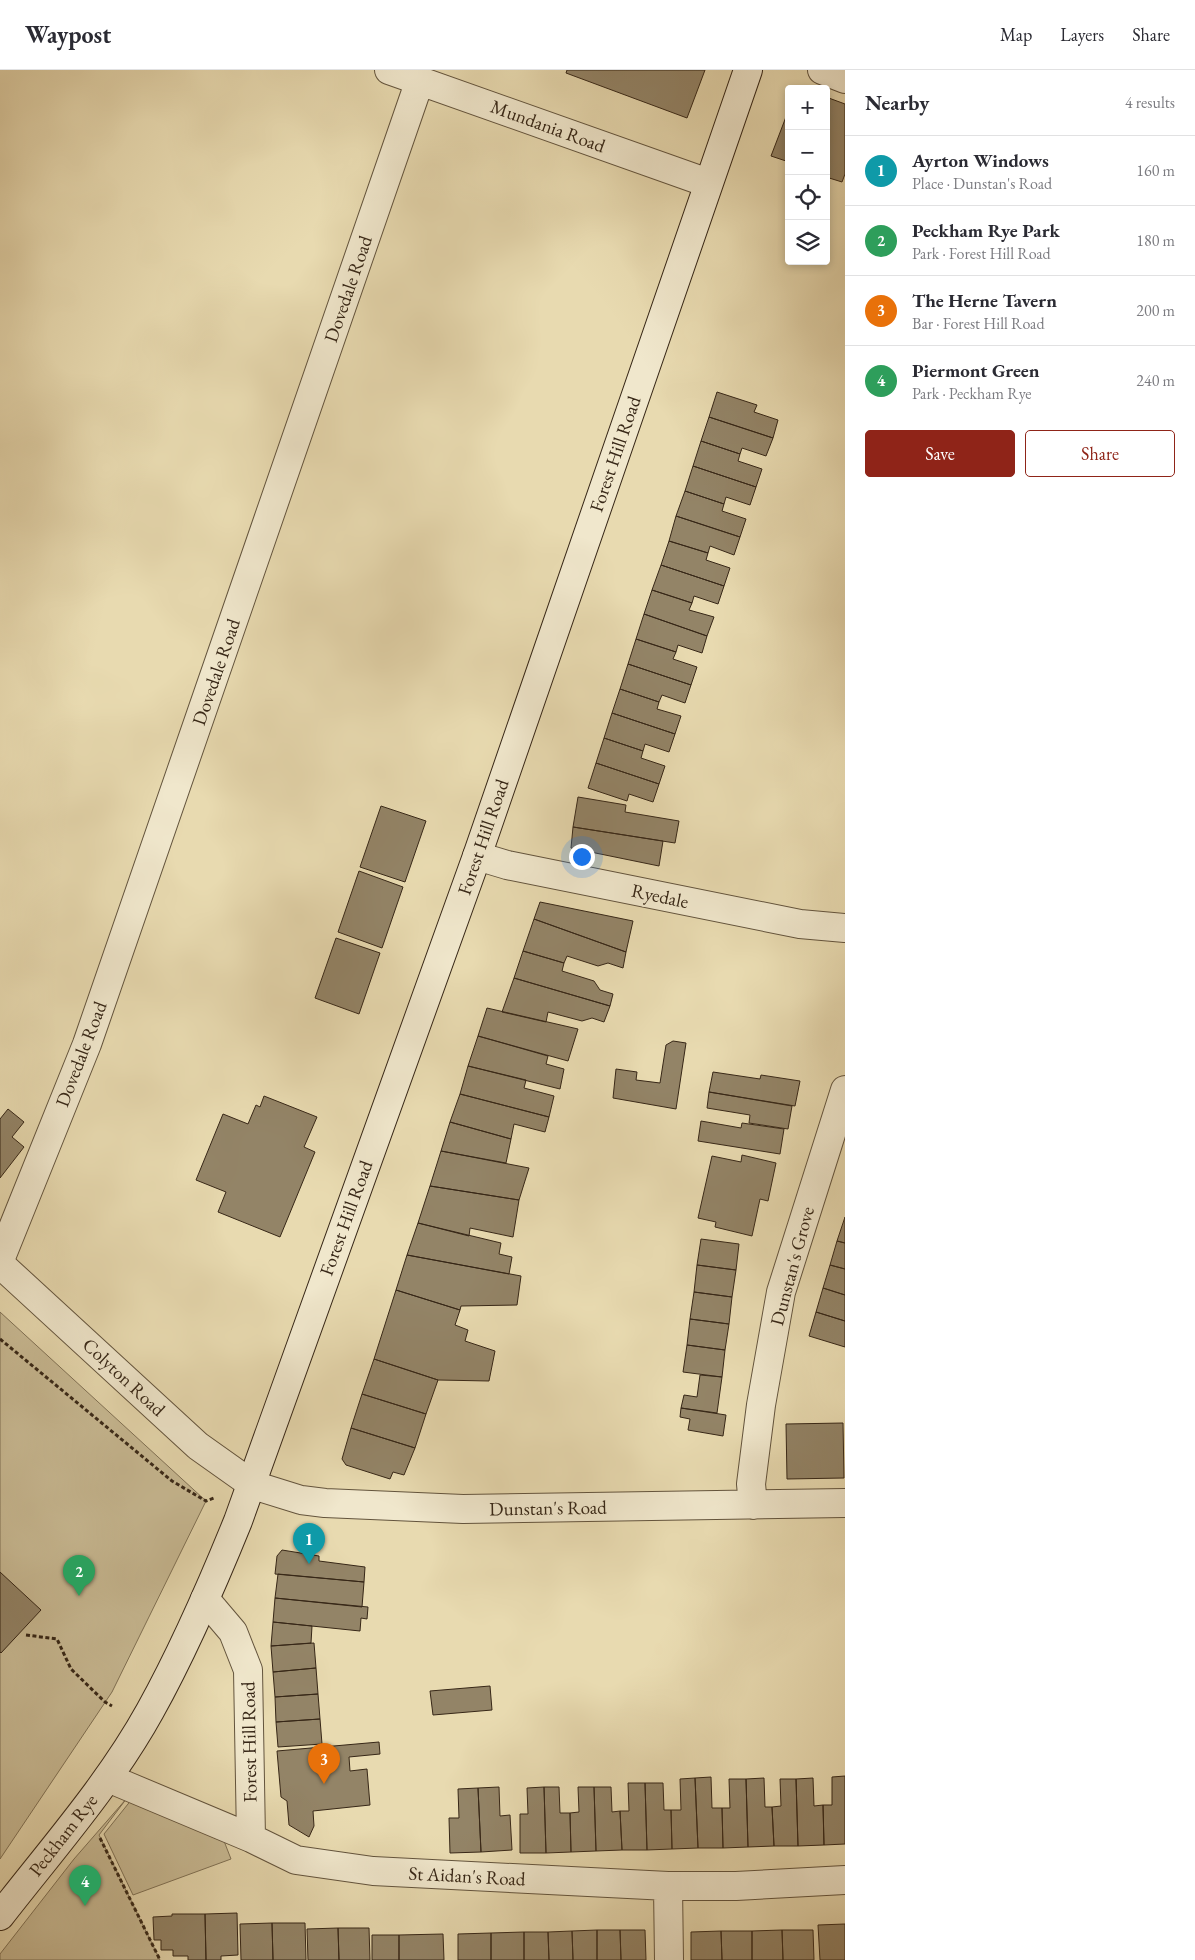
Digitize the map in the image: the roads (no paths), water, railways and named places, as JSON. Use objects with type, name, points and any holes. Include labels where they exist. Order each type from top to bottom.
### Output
[{"type":"street","name":"Mundania Road","points":[[388,70],[708,183]]},
{"type":"street","name":"Forest Hill Road","points":[[108,1778],[150,1711],[205,1599],[253,1485],[274,1416],[477,856],[748,70]]},
{"type":"street","points":[[822,70],[845,79]]},
{"type":"street","name":"Dovedale Road","points":[[0,1260],[87,1044],[420,80]]},
{"type":"street","name":"Ryedale","points":[[477,856],[507,865],[800,924],[845,928]]},
{"type":"street","name":"Dunstan's Grove","points":[[753,1505],[751,1484],[761,1405],[780,1292],[845,1090]]},
{"type":"street","name":"Colyton Road","points":[[0,1264],[198,1446],[253,1485]]},
{"type":"street","name":"Dunstan's Road","points":[[253,1485],[301,1500],[325,1503],[424,1507],[845,1503]]},
{"type":"street","name":"Forest Hill Road","points":[[205,1599],[233,1632],[248,1670],[251,1838]]},
{"type":"street","name":"St Aidan's Road","points":[[108,1778],[251,1838],[296,1860],[373,1872],[668,1886],[736,1886],[845,1880]]},
{"type":"street","name":"Peckham Rye","points":[[0,1916],[108,1778]]},
{"type":"street","points":[[668,1886],[668,1960]]},
{"type":"place","name":"Ayrton Windows","points":[[309,1564]]},
{"type":"place","name":"Peckham Rye Park","points":[[79,1596]]},
{"type":"place","name":"The Herne Tavern","points":[[324,1784]]},
{"type":"place","name":"Piermont Green","points":[[85,1906]]}]
